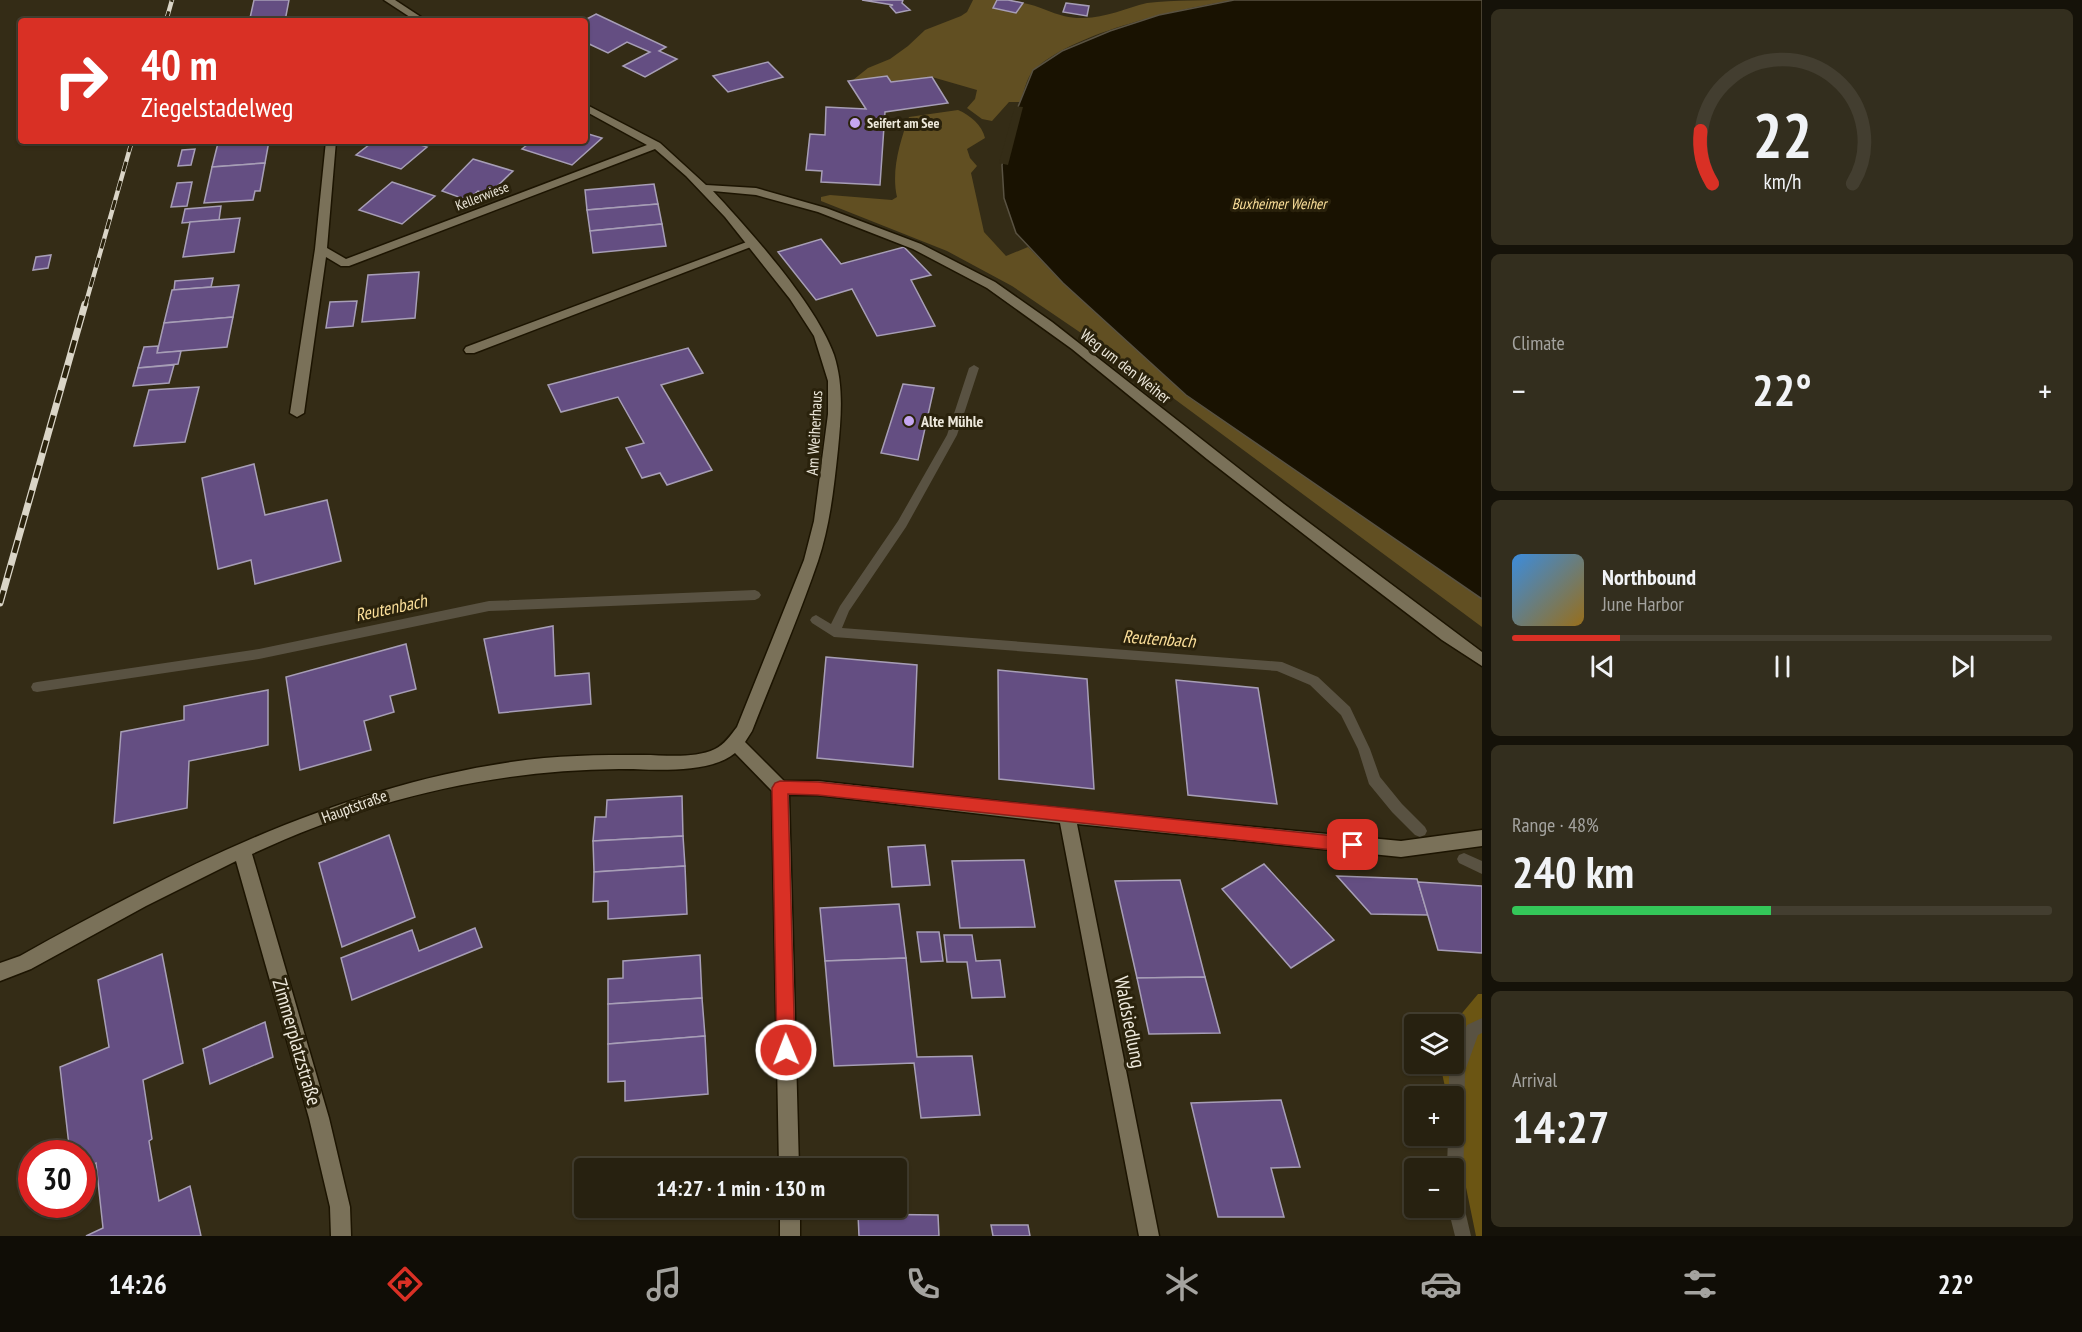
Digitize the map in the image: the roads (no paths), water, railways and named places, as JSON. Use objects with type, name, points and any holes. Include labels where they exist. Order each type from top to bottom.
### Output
[{"type":"street","points":[[389,0],[417,18]]},
{"type":"street","name":"Am Weiherhaus","points":[[588,109],[656,145],[704,188],[795,297],[820,336],[834,381],[835,414],[827,488],[811,560],[755,707],[744,731],[735,743]]},
{"type":"street","points":[[297,413],[321,249],[331,144]]},
{"type":"street","name":"Kellerwiese","points":[[321,249],[345,263],[656,145]]},
{"type":"street","name":"Weg um den Weiher","points":[[704,188],[747,189],[803,203],[903,242],[963,269],[991,285],[1140,396],[1295,521],[1482,660]]},
{"type":"street","points":[[470,350],[752,243]]},
{"type":"street","points":[[735,743],[780,788],[789,1158]]},
{"type":"street","name":"Hauptstraße","points":[[0,972],[24,963],[189,874],[297,827],[389,793],[465,774],[555,763],[694,761],[720,755],[735,743]]},
{"type":"street","points":[[780,788],[818,788],[1067,816],[1401,849],[1482,838]]},
{"type":"street","name":"Waldsiedlung","points":[[1067,816],[1149,1236]]},
{"type":"street","name":"Zimmerplatzstraße","points":[[242,850],[319,1118],[340,1207],[341,1236]]},
{"type":"street","points":[[790,1218],[790,1236]]},
{"type":"water","name":"Buxheimer Weiher","points":[[1234,0],[1482,0],[1482,599],[1186,395],[1063,283],[1016,233],[1004,198],[1002,165],[1018,107],[1033,70],[1062,51],[1110,31],[1159,15]]},
{"type":"waterway","points":[[834,632],[844,609],[902,524],[952,435],[974,368]]},
{"type":"waterway","name":"Reutenbach","points":[[37,687],[259,654],[489,606],[755,595]]},
{"type":"waterway","name":"Reutenbach","points":[[816,620],[834,632]]},
{"type":"waterway","name":"Reutenbach","points":[[834,632],[1278,666],[1314,681],[1346,711],[1364,749],[1374,780],[1420,831]]},
{"type":"waterway","name":"Reutenbach","points":[[1464,859],[1482,868]]},
{"type":"waterway","points":[[1463,1236],[1455,1202],[1457,1071],[1472,1030],[1482,1025]]},
{"type":"railway","points":[[167,18],[172,0]]},
{"type":"railway","points":[[85,306],[131,144]]},
{"type":"railway","points":[[0,603],[85,304]]},
{"type":"place","name":"Seifert am See","points":[[855,123]]},
{"type":"place","name":"Alte Mühle","points":[[909,421]]}]
